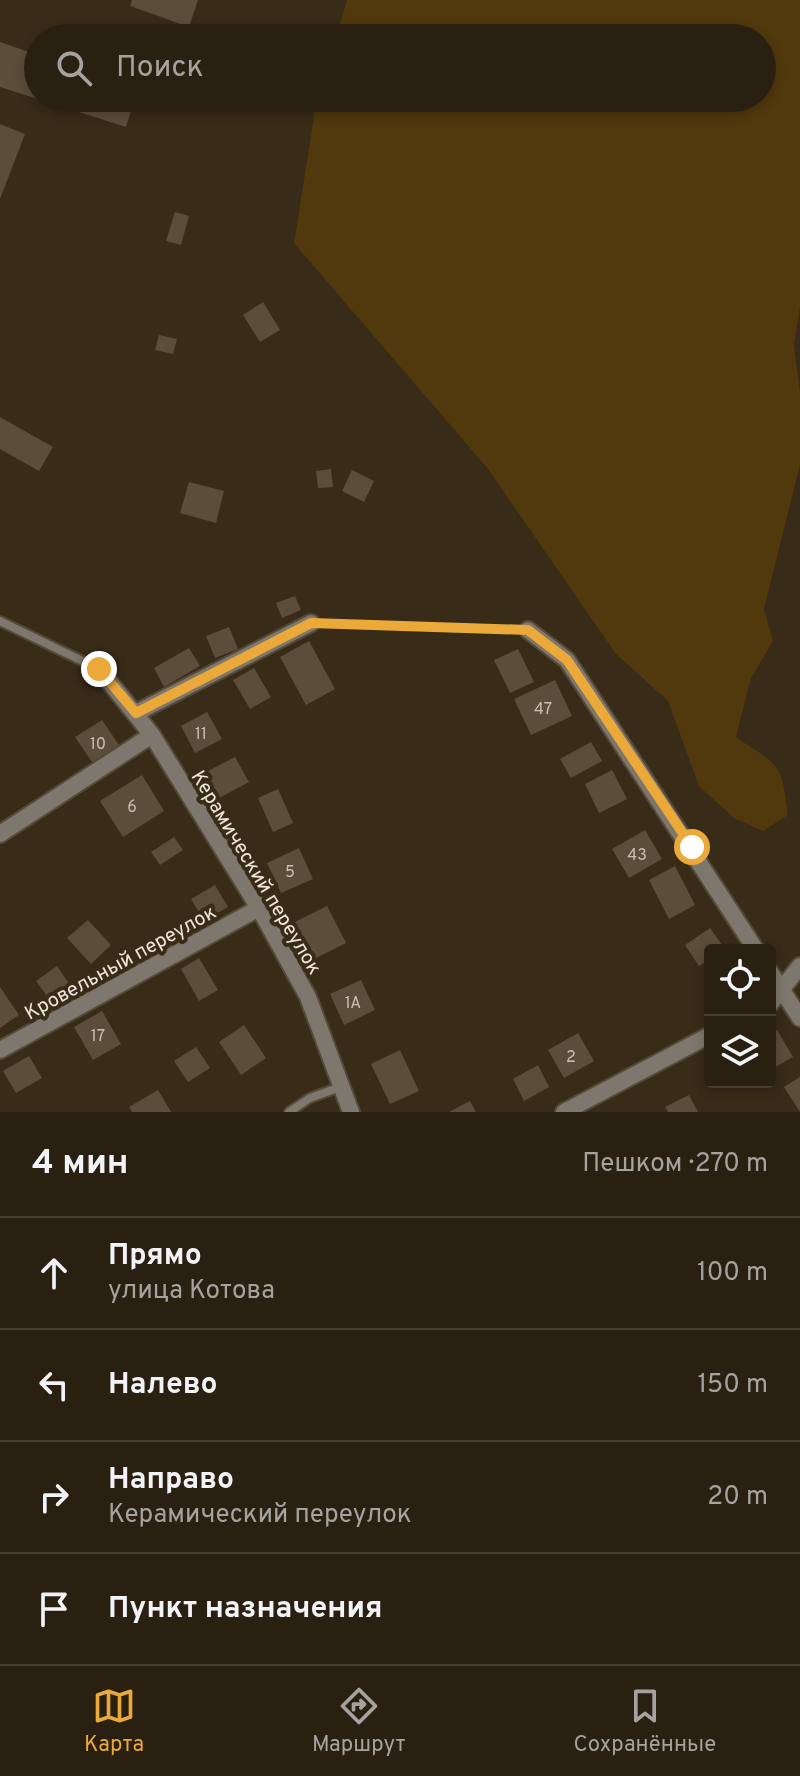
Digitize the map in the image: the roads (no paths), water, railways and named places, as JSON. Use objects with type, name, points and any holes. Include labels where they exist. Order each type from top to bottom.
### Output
[{"type":"street","points":[[136,713],[311,623]]},
{"type":"street","points":[[528,630],[567,660],[752,944]]},
{"type":"street","name":"Керамический переулок","points":[[99,669],[152,735],[259,908],[308,997],[351,1112]]},
{"type":"street","points":[[0,834],[152,735]]},
{"type":"street","name":"Кровельный переулок","points":[[0,1050],[259,908]]},
{"type":"street","points":[[776,997],[800,966]]},
{"type":"street","points":[[776,981],[800,1018]]},
{"type":"street","points":[[564,1112],[704,1038]]},
{"type":"lane","points":[[0,621],[99,669]]},
{"type":"lane","points":[[289,1112],[310,1098],[340,1087]]}]
